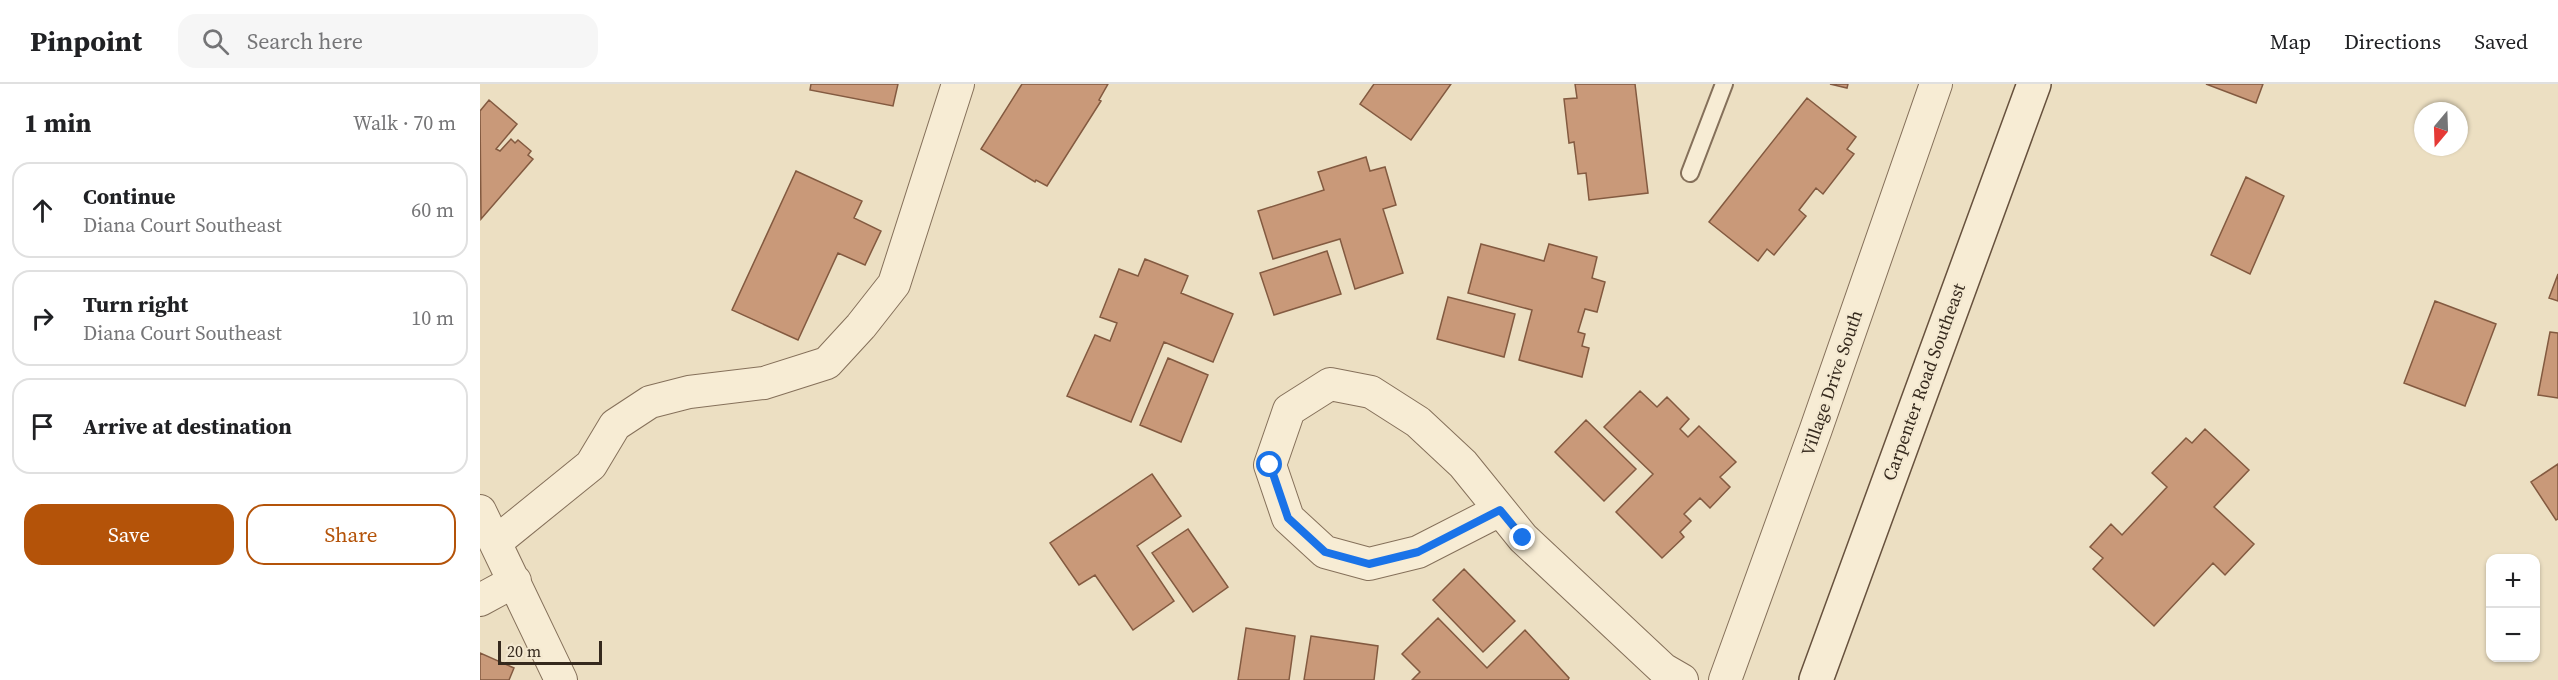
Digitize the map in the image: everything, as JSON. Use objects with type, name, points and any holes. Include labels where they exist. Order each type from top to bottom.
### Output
[{"type":"street","points":[[496,542],[591,465],[615,425],[650,402],[689,392],[764,383],[827,363],[861,326],[894,284],[958,84]]},
{"type":"street","name":"Village Drive South","points":[[1725,680],[1816,429],[1935,84]]},
{"type":"street","name":"Carpenter Road Southeast","points":[[1816,680],[2034,84]]},
{"type":"street","points":[[1500,510],[1418,552],[1369,564],[1325,552],[1288,518],[1270,465],[1288,410],[1330,384],[1371,392],[1418,422],[1463,464],[1523,538],[1663,669],[1682,680]]},
{"type":"street","points":[[480,511],[561,680]]},
{"type":"street","points":[[480,600],[514,581]]},
{"type":"lane","points":[[1690,173],[1724,84]]},
{"type":"building","points":[[811,84],[898,84],[893,106],[810,90]]},
{"type":"building","points":[[1022,84],[1108,84],[1099,100],[1101,101],[1047,186],[1036,180],[1035,182],[981,149]]},
{"type":"building","points":[[1374,84],[1451,84],[1411,140],[1360,104]]},
{"type":"building","points":[[1575,84],[1635,84],[1648,193],[1589,200],[1586,173],[1578,174],[1574,142],[1569,143],[1564,99],[1577,98]]},
{"type":"building","points":[[1830,84],[1848,84],[1847,88]]},
{"type":"building","points":[[2206,84],[2263,84],[2256,103]]},
{"type":"building","points":[[1807,98],[1856,137],[1847,149],[1854,154],[1823,194],[1816,188],[1799,210],[1806,216],[1774,255],[1767,249],[1758,261],[1709,222]]},
{"type":"building","points":[[489,100],[517,124],[496,149],[500,151],[511,139],[515,143],[518,140],[531,151],[528,155],[533,159],[481,219],[480,111]]},
{"type":"building","points":[[1366,157],[1370,171],[1385,167],[1396,205],[1383,209],[1403,273],[1355,289],[1340,239],[1273,259],[1258,211],[1324,190],[1318,172]]},
{"type":"building","points":[[796,171],[862,201],[854,218],[881,231],[865,265],[838,253],[798,340],[732,310]]},
{"type":"building","points":[[2246,177],[2284,196],[2250,274],[2211,255]]},
{"type":"building","points":[[1481,244],[1544,261],[1549,244],[1597,257],[1592,278],[1605,282],[1597,312],[1585,309],[1578,332],[1585,334],[1582,346],[1589,348],[1582,377],[1519,360],[1532,310],[1468,293]]},
{"type":"building","points":[[1327,251],[1341,294],[1274,315],[1260,273]]},
{"type":"building","points":[[1145,259],[1188,276],[1181,293],[1233,314],[1213,362],[1164,342],[1131,422],[1067,396],[1095,335],[1110,341],[1117,323],[1100,317],[1119,269],[1138,276]]},
{"type":"building","points":[[2558,274],[2558,301],[2549,298]]},
{"type":"building","points":[[1448,297],[1515,314],[1504,357],[1437,339]]},
{"type":"building","points":[[2435,301],[2496,324],[2465,406],[2404,383]]},
{"type":"building","points":[[2550,332],[2558,333],[2558,398],[2538,395]]},
{"type":"building","points":[[1168,358],[1208,375],[1181,442],[1140,425]]},
{"type":"building","points":[[1640,391],[1657,407],[1667,397],[1689,419],[1680,429],[1688,437],[1699,426],[1736,462],[1720,477],[1730,487],[1710,508],[1700,498],[1684,514],[1691,521],[1680,532],[1684,537],[1662,558],[1616,512],[1653,474],[1604,427]]},
{"type":"building","points":[[1586,420],[1636,469],[1604,501],[1555,452]]},
{"type":"building","points":[[2205,429],[2249,470],[2214,507],[2254,544],[2225,575],[2213,563],[2154,626],[2093,569],[2103,558],[2090,547],[2111,524],[2122,535],[2167,487],[2152,473],[2186,438],[2192,443]]},
{"type":"building","points":[[2558,464],[2558,519],[2556,520],[2531,482]]},
{"type":"building","points":[[1152,474],[1181,516],[1137,546],[1174,601],[1133,630],[1095,575],[1079,585],[1050,543]]},
{"type":"building","points":[[1188,529],[1228,587],[1193,612],[1152,553]]},
{"type":"building","points":[[1464,569],[1515,621],[1483,652],[1433,600]]},
{"type":"building","points":[[1438,618],[1487,668],[1525,630],[1569,678],[1568,680],[1412,680],[1420,672],[1402,654]]},
{"type":"building","points":[[1246,628],[1295,636],[1289,680],[1238,680]]},
{"type":"building","points":[[1311,636],[1378,646],[1374,680],[1304,680]]},
{"type":"building","points":[[480,653],[514,668],[509,680],[480,680]]},
{"type":"route","points":[[1270,465],[1288,518],[1325,552],[1369,564],[1418,552],[1500,510],[1523,538]]}]
